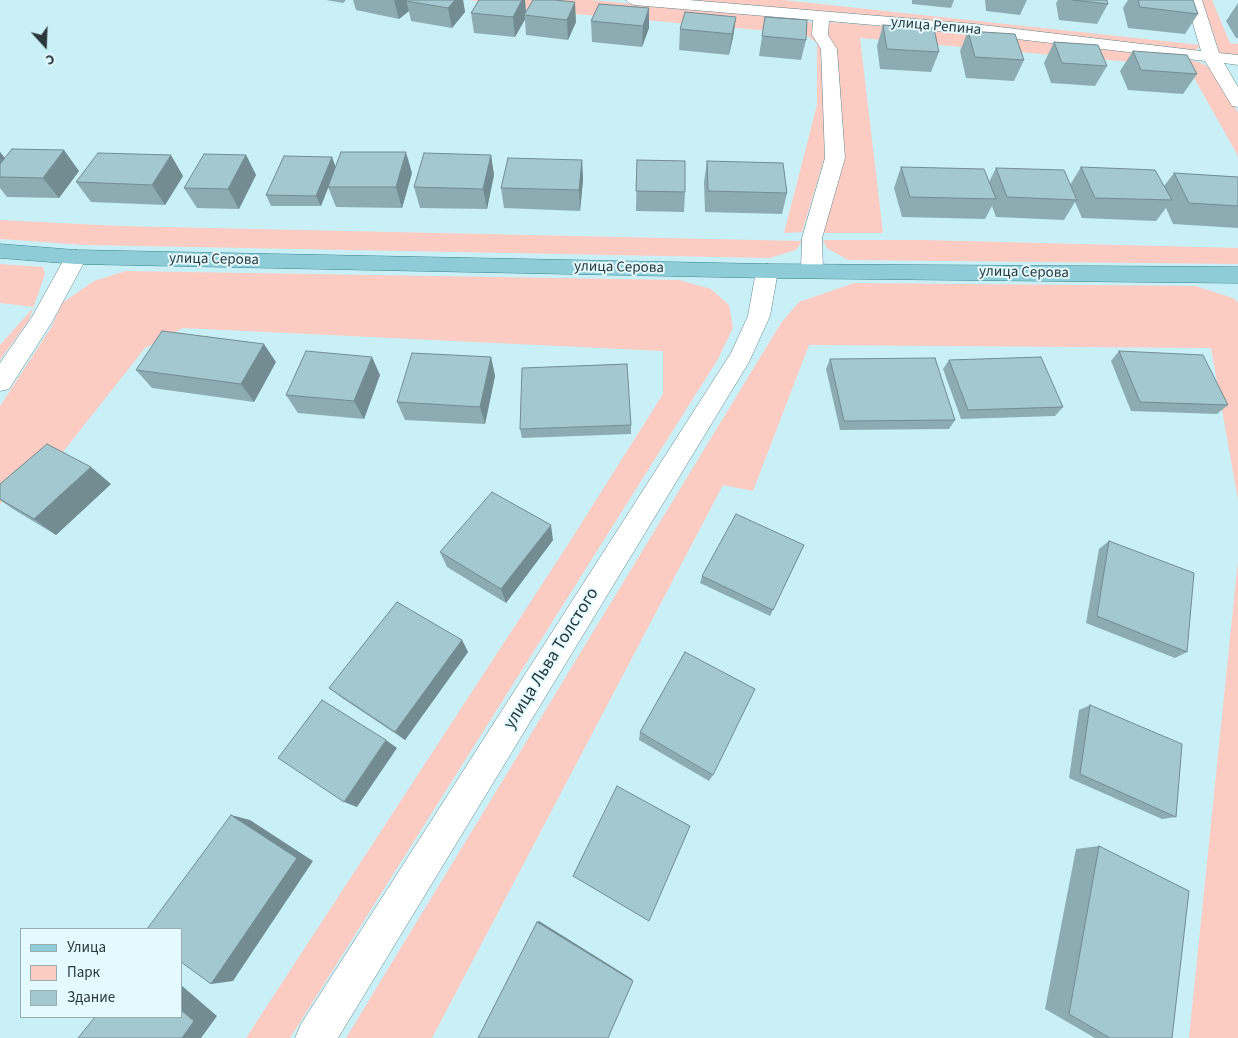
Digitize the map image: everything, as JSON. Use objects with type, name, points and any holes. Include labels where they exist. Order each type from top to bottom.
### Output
[{"type":"main road","name":"улица Серова","points":[[0,251],[76,257],[767,271],[1238,275]]},
{"type":"street","name":"улица Репина","points":[[634,0],[974,30],[1238,60]]},
{"type":"street","points":[[1194,0],[1212,58],[1238,102]]},
{"type":"street","points":[[812,271],[812,238],[835,158],[829,49],[820,35],[821,18]]},
{"type":"street","points":[[0,382],[41,322],[76,257]]},
{"type":"street","name":"улица Льва Толстого","points":[[314,1038],[741,356],[758,316],[767,271]]},
{"type":"green space","points":[[469,0],[591,0],[800,19],[812,23],[813,33],[822,49],[825,156],[802,232],[784,233],[817,105],[817,43],[805,34],[529,10]]},
{"type":"green space","points":[[682,0],[783,0],[1201,45],[1194,52]]},
{"type":"green space","points":[[1202,0],[1212,0],[1230,43],[1238,44],[1238,56],[1220,54]]},
{"type":"green space","points":[[830,22],[977,34],[1186,59],[1201,63],[1214,70],[1238,113],[1238,156],[1188,67],[860,38],[883,233],[822,233],[842,158],[826,37]]},
{"type":"green space","points":[[0,220],[120,226],[802,241],[796,250],[770,258],[85,245],[0,239]]},
{"type":"green space","points":[[823,240],[923,240],[1238,248],[1238,264],[848,260],[827,248]]},
{"type":"green space","points":[[0,264],[43,267],[45,274],[34,307],[0,303]]},
{"type":"green space","points":[[126,271],[679,280],[711,289],[729,305],[733,328],[718,359],[290,1038],[246,1038],[567,546],[663,394],[663,351],[183,328],[145,348],[63,452],[0,504],[0,406],[52,326],[62,303],[94,281]]},
{"type":"green space","points":[[854,283],[1195,286],[1233,298],[1238,302],[1238,500],[1211,348],[809,345],[753,491],[723,485],[432,1038],[346,1038],[781,323],[799,302]]},
{"type":"green space","points":[[33,308],[29,320],[0,360],[0,345]]},
{"type":"green space","points":[[1238,561],[1238,1038],[1189,1038],[1235,589]]},
{"type":"building","points":[[407,0],[455,0],[448,8]]},
{"type":"building","points":[[479,0],[522,0],[513,17],[471,13]]},
{"type":"building","points":[[533,0],[575,2],[567,20],[524,15]]},
{"type":"building","points":[[1073,0],[1107,0],[1108,4]]},
{"type":"building","points":[[1138,0],[1193,0],[1198,14],[1140,7]]},
{"type":"building","points":[[599,4],[649,8],[643,26],[591,21]]},
{"type":"building","points":[[685,12],[736,17],[732,34],[680,29]]},
{"type":"building","points":[[765,17],[807,20],[806,40],[762,36]]},
{"type":"building","points":[[883,25],[934,28],[939,52],[887,49]]},
{"type":"building","points":[[968,31],[1015,34],[1024,60],[975,57]]},
{"type":"building","points":[[1054,42],[1098,45],[1107,66],[1062,63]]},
{"type":"building","points":[[1133,51],[1187,55],[1197,74],[1141,70]]},
{"type":"building","points":[[12,149],[64,150],[43,178],[0,177],[0,164]]},
{"type":"building","points":[[341,152],[406,152],[396,187],[328,187]]},
{"type":"building","points":[[98,153],[171,155],[152,185],[76,182]]},
{"type":"building","points":[[424,153],[491,155],[483,189],[414,187]]},
{"type":"building","points":[[204,154],[246,155],[228,189],[184,188]]},
{"type":"building","points":[[284,156],[332,157],[316,196],[266,195]]},
{"type":"building","points":[[508,158],[582,160],[579,190],[501,188]]},
{"type":"building","points":[[637,160],[685,161],[685,192],[636,191]]},
{"type":"building","points":[[707,161],[783,163],[787,193],[708,191]]},
{"type":"building","points":[[901,167],[984,169],[996,199],[910,197]]},
{"type":"building","points":[[1081,167],[1155,170],[1172,200],[1095,198]]},
{"type":"building","points":[[996,168],[1064,170],[1077,200],[1007,197]]},
{"type":"building","points":[[1174,173],[1238,177],[1238,206],[1189,203]]},
{"type":"building","points":[[162,331],[264,344],[241,384],[136,370]]},
{"type":"building","points":[[306,351],[372,357],[354,401],[286,395]]},
{"type":"building","points":[[1119,351],[1203,355],[1228,405],[1140,402]]},
{"type":"building","points":[[412,353],[491,357],[480,407],[397,402]]},
{"type":"building","points":[[1041,357],[1063,407],[968,410],[949,360]]},
{"type":"building","points":[[935,358],[955,420],[844,421],[830,359]]},
{"type":"building","points":[[627,364],[631,425],[520,429],[522,368]]},
{"type":"building","points":[[47,444],[91,467],[34,519],[0,499],[0,484]]},
{"type":"building","points":[[492,492],[551,525],[501,589],[440,552]]},
{"type":"building","points":[[736,514],[804,545],[773,610],[702,576]]},
{"type":"building","points":[[1109,541],[1194,573],[1187,652],[1097,616]]},
{"type":"building","points":[[397,602],[462,640],[395,732],[329,688]]},
{"type":"building","points":[[685,652],[755,689],[713,775],[640,732]]},
{"type":"building","points":[[322,700],[386,740],[344,802],[278,758]]},
{"type":"building","points":[[1090,705],[1182,744],[1176,817],[1080,774]]},
{"type":"building","points":[[617,786],[690,826],[649,921],[573,876]]},
{"type":"building","points":[[231,815],[297,858],[211,984],[182,963],[182,928],[148,928]]},
{"type":"building","points":[[1099,846],[1189,891],[1172,1038],[1110,1038],[1069,1014]]},
{"type":"building","points":[[537,922],[633,981],[608,1038],[478,1038]]},
{"type":"building","points":[[182,1011],[194,1021],[182,1038],[78,1038],[94,1018],[182,1018]]}]
